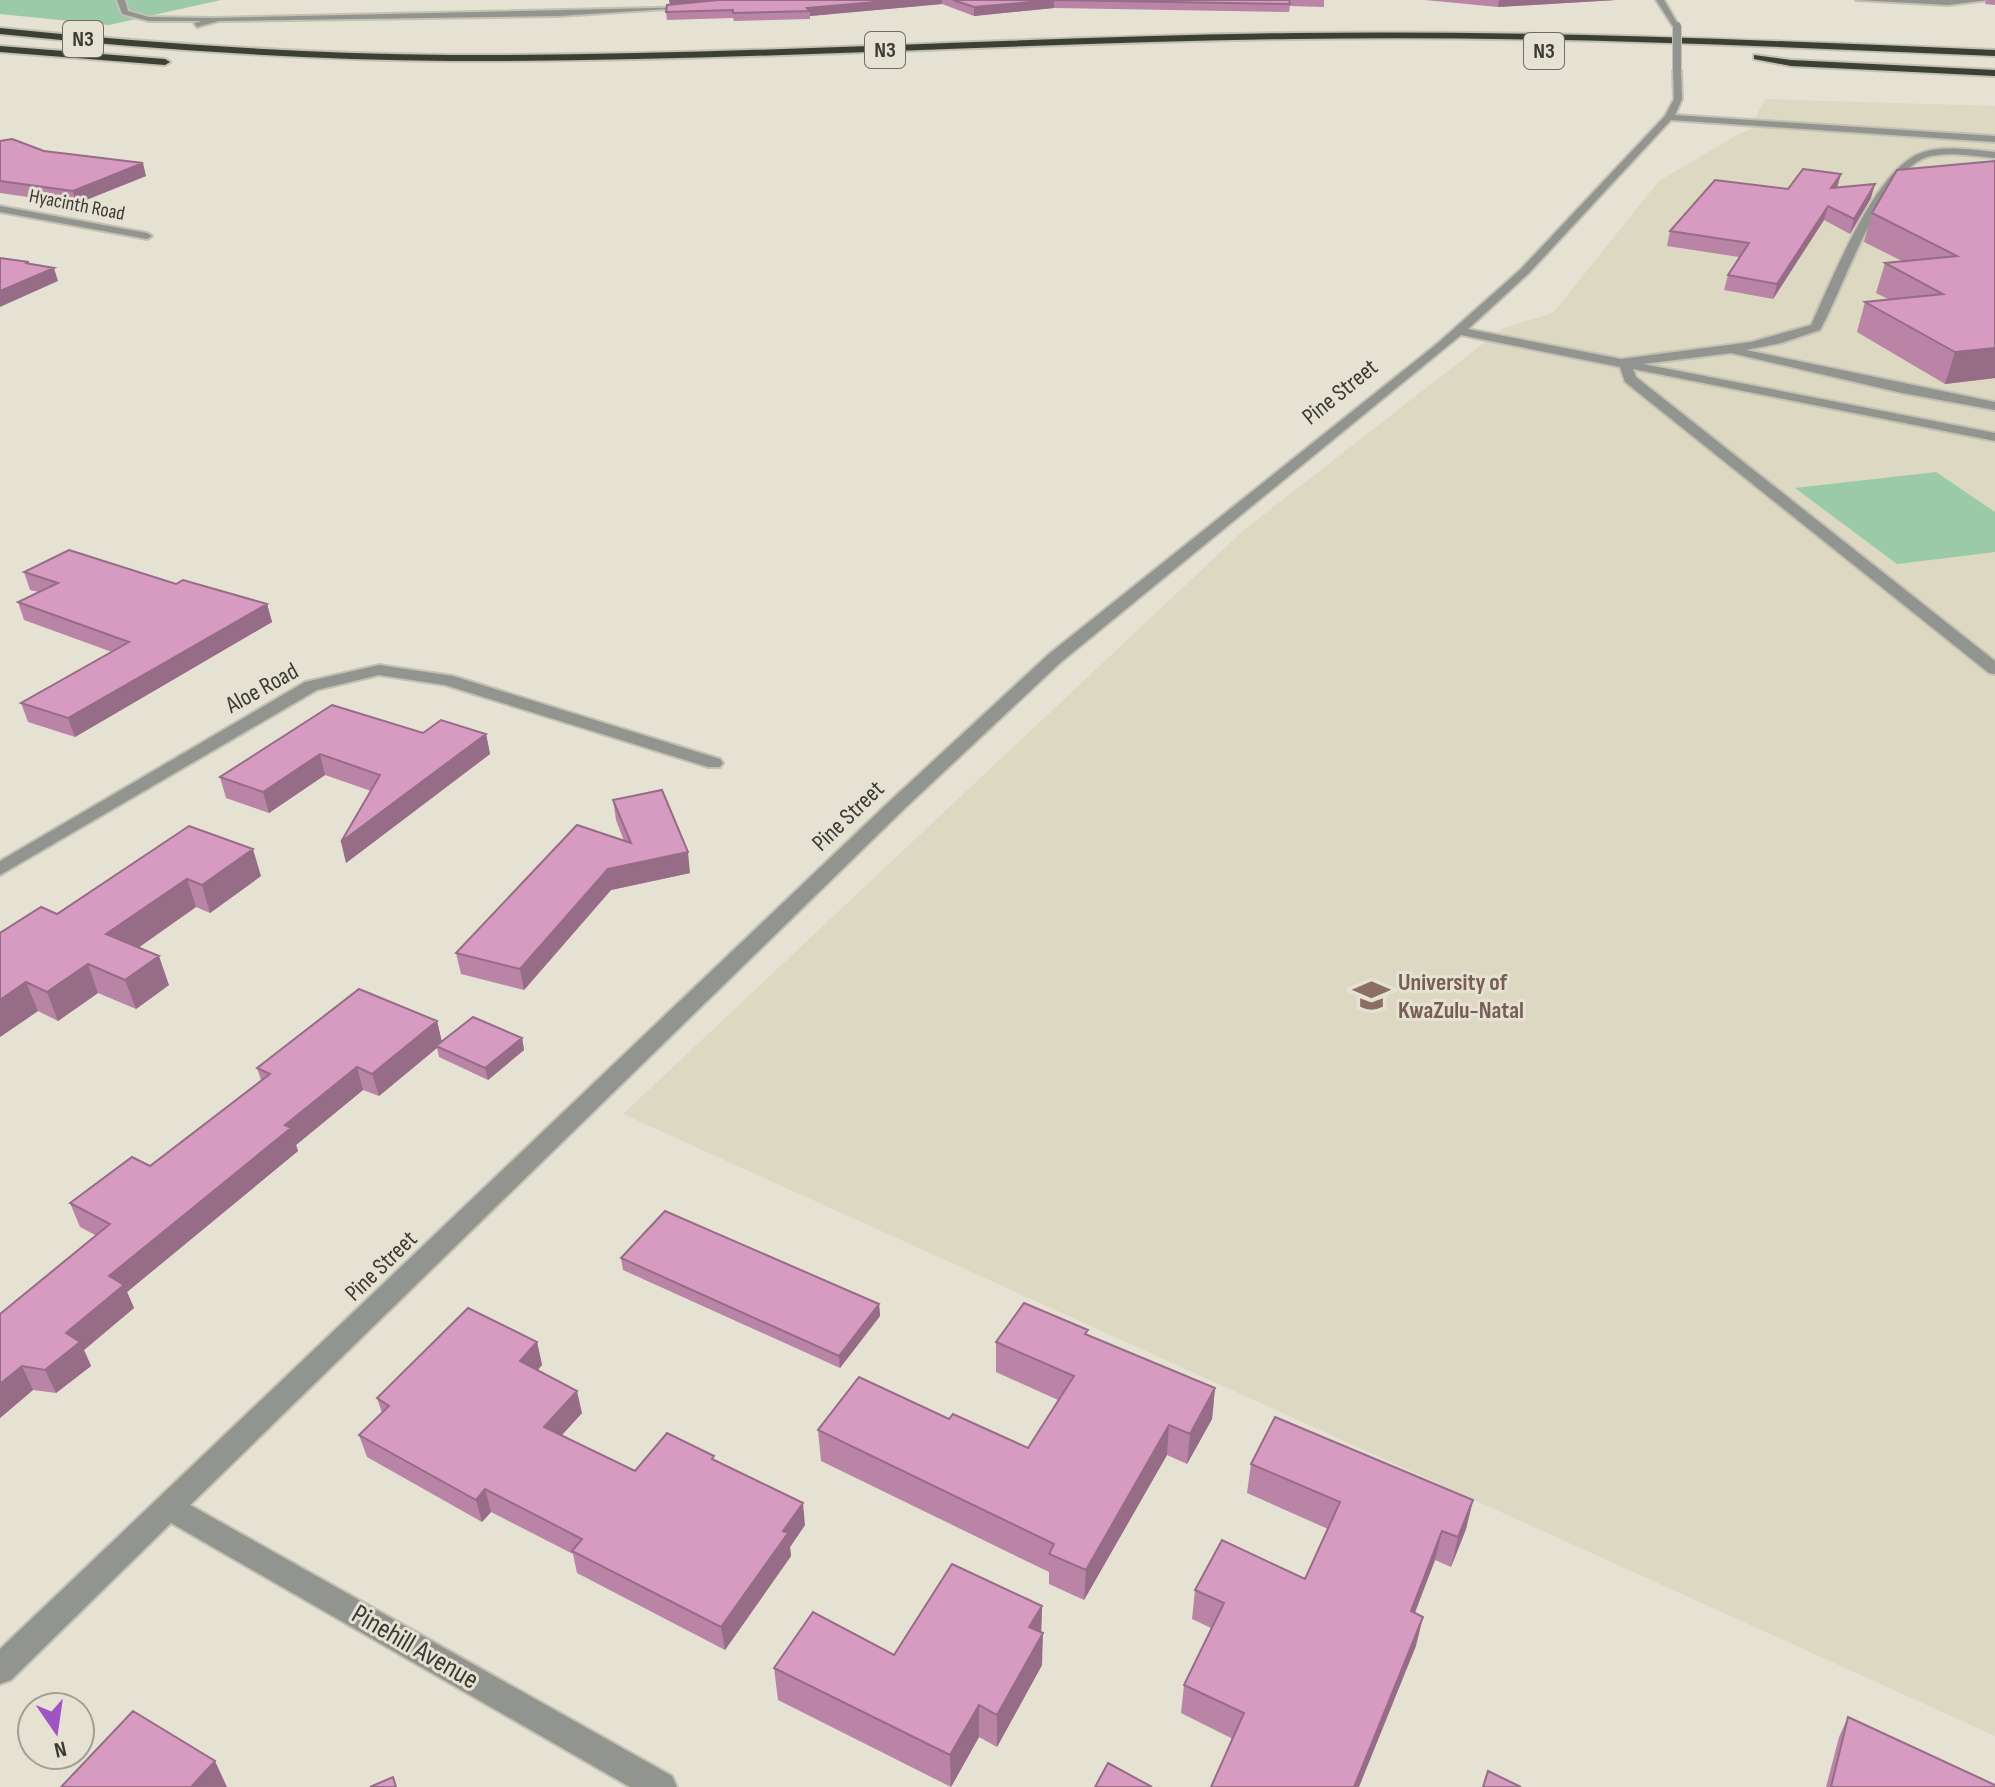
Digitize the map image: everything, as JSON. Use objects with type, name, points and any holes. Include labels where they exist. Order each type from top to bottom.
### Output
[{"type":"highway","name":"N3","points":[[0,31],[285,53],[529,58],[750,55],[1337,35],[1751,41],[1995,53]]},
{"type":"highway","points":[[1751,41],[1995,45]]},
{"type":"highway","name":"N3","points":[[0,49],[183,64]]},
{"type":"highway","points":[[1672,63],[1697,56]]},
{"type":"highway","points":[[1743,57],[1791,63],[1995,70]]},
{"type":"street","points":[[121,0],[125,12],[139,18],[219,19],[574,13],[709,5]]},
{"type":"street","points":[[1660,0],[1677,26],[1672,63],[1678,99],[1669,117],[1995,139]]},
{"type":"street","points":[[1860,0],[1948,3],[1985,0]]},
{"type":"street","points":[[197,25],[219,19]]},
{"type":"street","name":"Pine Street","points":[[0,1670],[875,827],[1055,658],[1459,331],[1525,271],[1669,117]]},
{"type":"street","points":[[1625,362],[1803,335],[1816,327],[1867,219],[1906,164],[1923,156],[1947,153],[1995,155]]},
{"type":"street","name":"Hyacinth Road","points":[[0,209],[147,236]]},
{"type":"street","points":[[1459,331],[1995,437]]},
{"type":"street","points":[[1720,348],[1902,389],[1995,406]]},
{"type":"street","points":[[1625,362],[1630,379],[1995,669]]},
{"type":"street","name":"Aloe Road","points":[[0,869],[311,686],[379,670],[447,680],[714,763]]},
{"type":"street","name":"Pinehill Avenue","points":[[168,1507],[661,1787]]},
{"type":"shaded area","name":"University of KwaZulu-Natal","points":[[1765,99],[1995,106],[1995,1736],[623,1114],[1245,529],[1503,328],[1553,313],[1659,181],[1737,135],[1757,127],[1754,120]]},
{"type":"green space","points":[[0,0],[221,0],[109,25],[0,14]]},
{"type":"green space","points":[[1936,472],[1995,512],[1995,552],[1897,564],[1795,488]]},
{"type":"building","points":[[719,0],[898,0],[807,8],[810,11],[666,12],[667,5]]},
{"type":"building","points":[[953,0],[1054,0],[974,7]]},
{"type":"building","points":[[1054,0],[1289,0],[1290,4]]},
{"type":"building","points":[[12,139],[44,151],[143,163],[73,191],[0,181],[0,141]]},
{"type":"building","points":[[1995,161],[1995,348],[1955,352],[1865,302],[1943,294],[1885,263],[1957,256],[1872,213],[1897,170]]},
{"type":"building","points":[[1803,169],[1841,174],[1831,188],[1875,184],[1854,219],[1828,206],[1777,284],[1728,275],[1749,243],[1670,231],[1715,180],[1788,189]]},
{"type":"building","points":[[0,258],[29,262],[25,263],[54,268],[0,291]]},
{"type":"building","points":[[69,550],[176,584],[183,580],[267,604],[68,718],[21,703],[129,642],[18,602],[58,583],[24,572]]},
{"type":"building","points":[[332,705],[423,733],[441,720],[486,734],[341,842],[380,775],[320,754],[263,792],[220,777]]},
{"type":"building","points":[[662,790],[688,852],[608,869],[520,969],[456,953],[577,825],[631,843],[613,800]]},
{"type":"building","points":[[189,826],[253,849],[202,885],[187,879],[106,934],[159,956],[125,980],[88,964],[47,992],[26,982],[0,1000],[0,933],[41,907],[57,914]]},
{"type":"building","points":[[359,989],[437,1021],[372,1074],[357,1067],[285,1125],[291,1128],[109,1276],[124,1285],[66,1333],[80,1342],[45,1370],[22,1366],[0,1384],[0,1314],[110,1224],[70,1203],[132,1157],[150,1166],[270,1074],[257,1068]]},
{"type":"building","points":[[473,1017],[522,1038],[485,1068],[436,1046]]},
{"type":"building","points":[[665,1211],[879,1304],[839,1356],[621,1258]]},
{"type":"building","points":[[1024,1303],[1088,1330],[1085,1334],[1215,1388],[1190,1434],[1169,1425],[1086,1570],[1049,1554],[1054,1544],[818,1430],[859,1377],[949,1419],[953,1414],[1028,1448],[1074,1376],[996,1342]]},
{"type":"building","points":[[468,1308],[537,1342],[520,1361],[577,1391],[544,1427],[635,1471],[667,1433],[714,1456],[712,1459],[803,1503],[783,1531],[788,1533],[721,1627],[572,1551],[582,1539],[485,1489],[476,1500],[359,1435],[389,1406],[377,1398]]},
{"type":"building","points":[[1275,1417],[1473,1500],[1458,1537],[1442,1531],[1411,1611],[1423,1617],[1354,1787],[1211,1787],[1244,1713],[1184,1685],[1224,1603],[1195,1590],[1222,1540],[1305,1579],[1340,1502],[1251,1464]]},
{"type":"building","points":[[952,1564],[1042,1606],[1029,1627],[1043,1633],[997,1715],[979,1705],[950,1755],[774,1668],[813,1612],[894,1655]]},
{"type":"building","points":[[133,1711],[215,1761],[191,1787],[61,1787],[76,1771],[96,1771],[96,1750]]},
{"type":"building","points":[[1848,1717],[1995,1785],[1995,1787],[1831,1787]]},
{"type":"building","points":[[1108,1763],[1152,1787],[1095,1787]]},
{"type":"building","points":[[1488,1771],[1521,1787],[1483,1787]]},
{"type":"building","points":[[393,1777],[396,1787],[370,1787]]},
{"type":"place","name":"University of KwaZulu-Natal","points":[[1372,996]]}]
